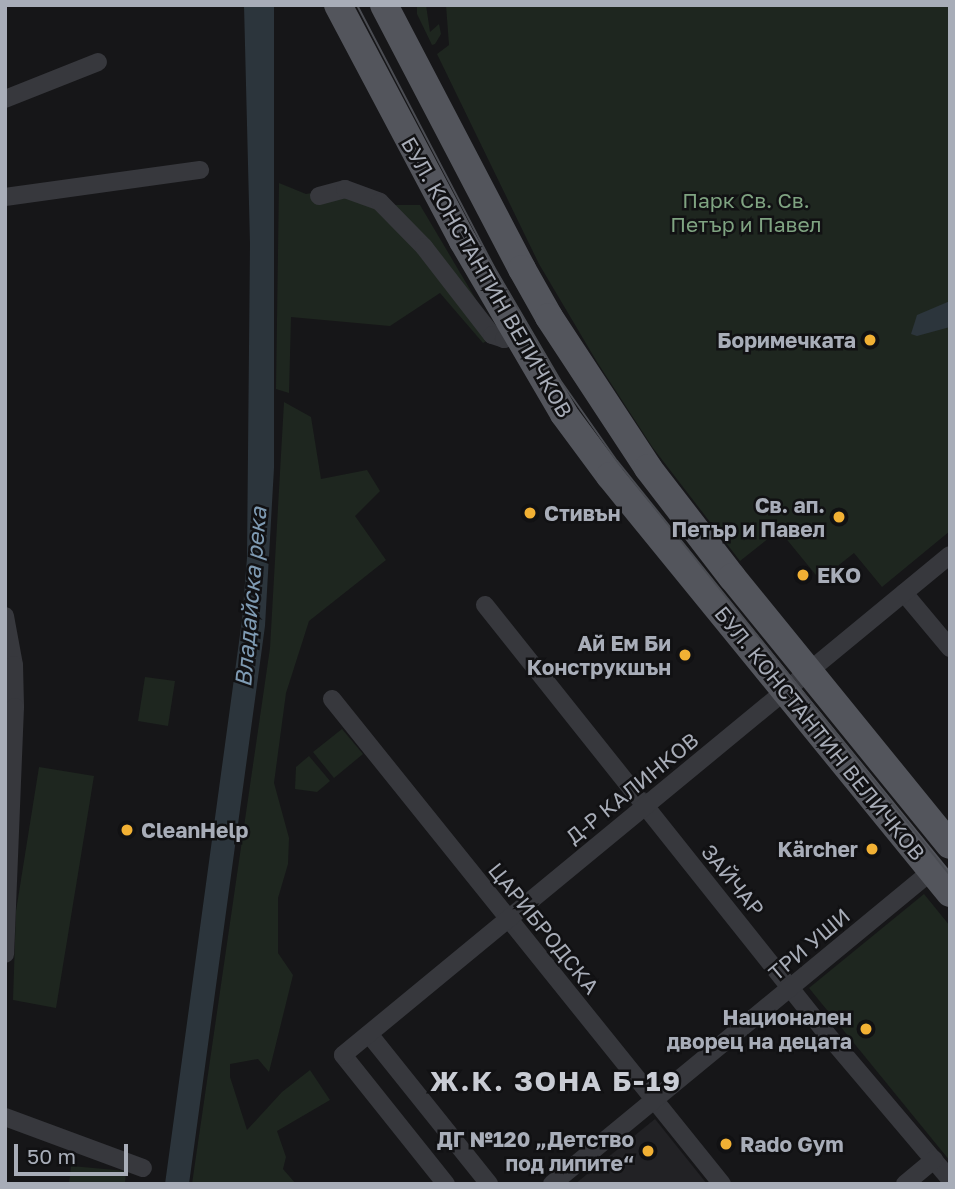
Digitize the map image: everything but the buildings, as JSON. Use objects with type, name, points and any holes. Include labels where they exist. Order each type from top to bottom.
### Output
[{"type":"main road","name":"БУЛ. КОНСТАНТИН ВЕЛИЧКОВ","points":[[338,5],[559,419],[610,476],[941,882]]},
{"type":"main road","name":"БУЛ. КОНСТАНТИН ВЕЛИЧКОВ","points":[[384,5],[549,317],[648,468],[809,673],[950,845]]},
{"type":"street","points":[[5,99],[98,62]]},
{"type":"street","points":[[5,197],[200,170]]},
{"type":"street","points":[[318,196],[345,189],[380,202],[403,223],[492,335],[504,339],[515,334]]},
{"type":"street","name":"Д-Р КАЛИНКОВ","points":[[446,1184],[343,1055],[950,555]]},
{"type":"street","points":[[904,593],[950,648]]},
{"type":"street","name":"ЗАЙЧАР","points":[[485,605],[791,988],[950,1179]]},
{"type":"street","points":[[5,616],[14,665],[15,707],[5,954]]},
{"type":"street","name":"ЦАРИБРОДСКА","points":[[332,699],[507,920],[722,1184]]},
{"type":"street","name":"ТРИ УШИ","points":[[552,1184],[791,988],[941,882]]},
{"type":"street","points":[[369,1034],[489,1184]]},
{"type":"street","points":[[5,1117],[143,1168]]},
{"type":"street","points":[[905,1184],[934,1160]]},
{"type":"shaded area","name":"ДГ №120 „Детство под липите“","points":[[655,1119],[707,1184],[575,1184]]},
{"type":"green space","points":[[417,5],[426,5],[430,32],[439,24],[441,34],[435,44],[432,45],[417,14]]},
{"type":"green space","name":"Парк Св. Св. Петър и Павел","points":[[446,5],[950,5],[950,531],[882,587],[854,553],[820,580],[779,530],[740,561],[653,448],[597,362],[539,264],[437,54],[449,45]]},
{"type":"green space","points":[[279,183],[306,194],[357,185],[375,191],[390,205],[420,205],[497,335],[483,343],[440,293],[390,326],[291,317],[289,393],[276,389]]},
{"type":"green space","points":[[284,402],[311,417],[321,479],[367,470],[380,491],[355,516],[386,560],[309,621],[286,693],[274,783],[289,838],[288,864],[278,898],[278,953],[293,975],[269,1072],[258,1059],[230,1064],[230,1077],[247,1130],[282,1092],[310,1070],[330,1100],[277,1131],[286,1157],[283,1169],[296,1184],[192,1184],[270,648]]},
{"type":"green space","points":[[145,677],[175,681],[168,726],[138,721]]},
{"type":"green space","points":[[342,729],[363,754],[334,778],[313,752]]},
{"type":"green space","points":[[309,756],[330,781],[317,792],[295,789],[296,767]]},
{"type":"green space","points":[[39,767],[94,776],[56,1008],[13,1000],[16,911]]},
{"type":"green space","points":[[924,894],[950,926],[950,1161],[809,988]]},
{"type":"green space","points":[[71,1166],[126,1171],[125,1184],[69,1184]]},
{"type":"water","name":"Владайска река","points":[[244,5],[274,5],[274,468],[265,626],[189,1184],[165,1184],[242,620],[247,558],[250,244]]},
{"type":"water","points":[[950,301],[950,327],[917,336],[911,334],[917,315]]},
{"type":"tram line","points":[[357,5],[494,267],[560,380],[617,461],[950,875]]},
{"type":"place","name":"Боримечката","points":[[870,340]]},
{"type":"place","name":"Стивън","points":[[530,513]]},
{"type":"place","name":"Св. ап. Петър и Павел","points":[[839,517]]},
{"type":"place","name":"EKO","points":[[803,575]]},
{"type":"place","name":"Ай Ем Би Конструкшън","points":[[685,655]]},
{"type":"place","name":"CleanHelp","points":[[127,830]]},
{"type":"place","name":"Kärcher","points":[[872,849]]},
{"type":"place","name":"Национален дворец на децата","points":[[866,1029]]},
{"type":"place","name":"Rado Gym","points":[[726,1144]]},
{"type":"place","name":"ДГ №120 „Детство под липите“","points":[[648,1151]]},
{"type":"district","name":"Ж.К. ЗОНА Б-19","points":[[556,1081]]}]
